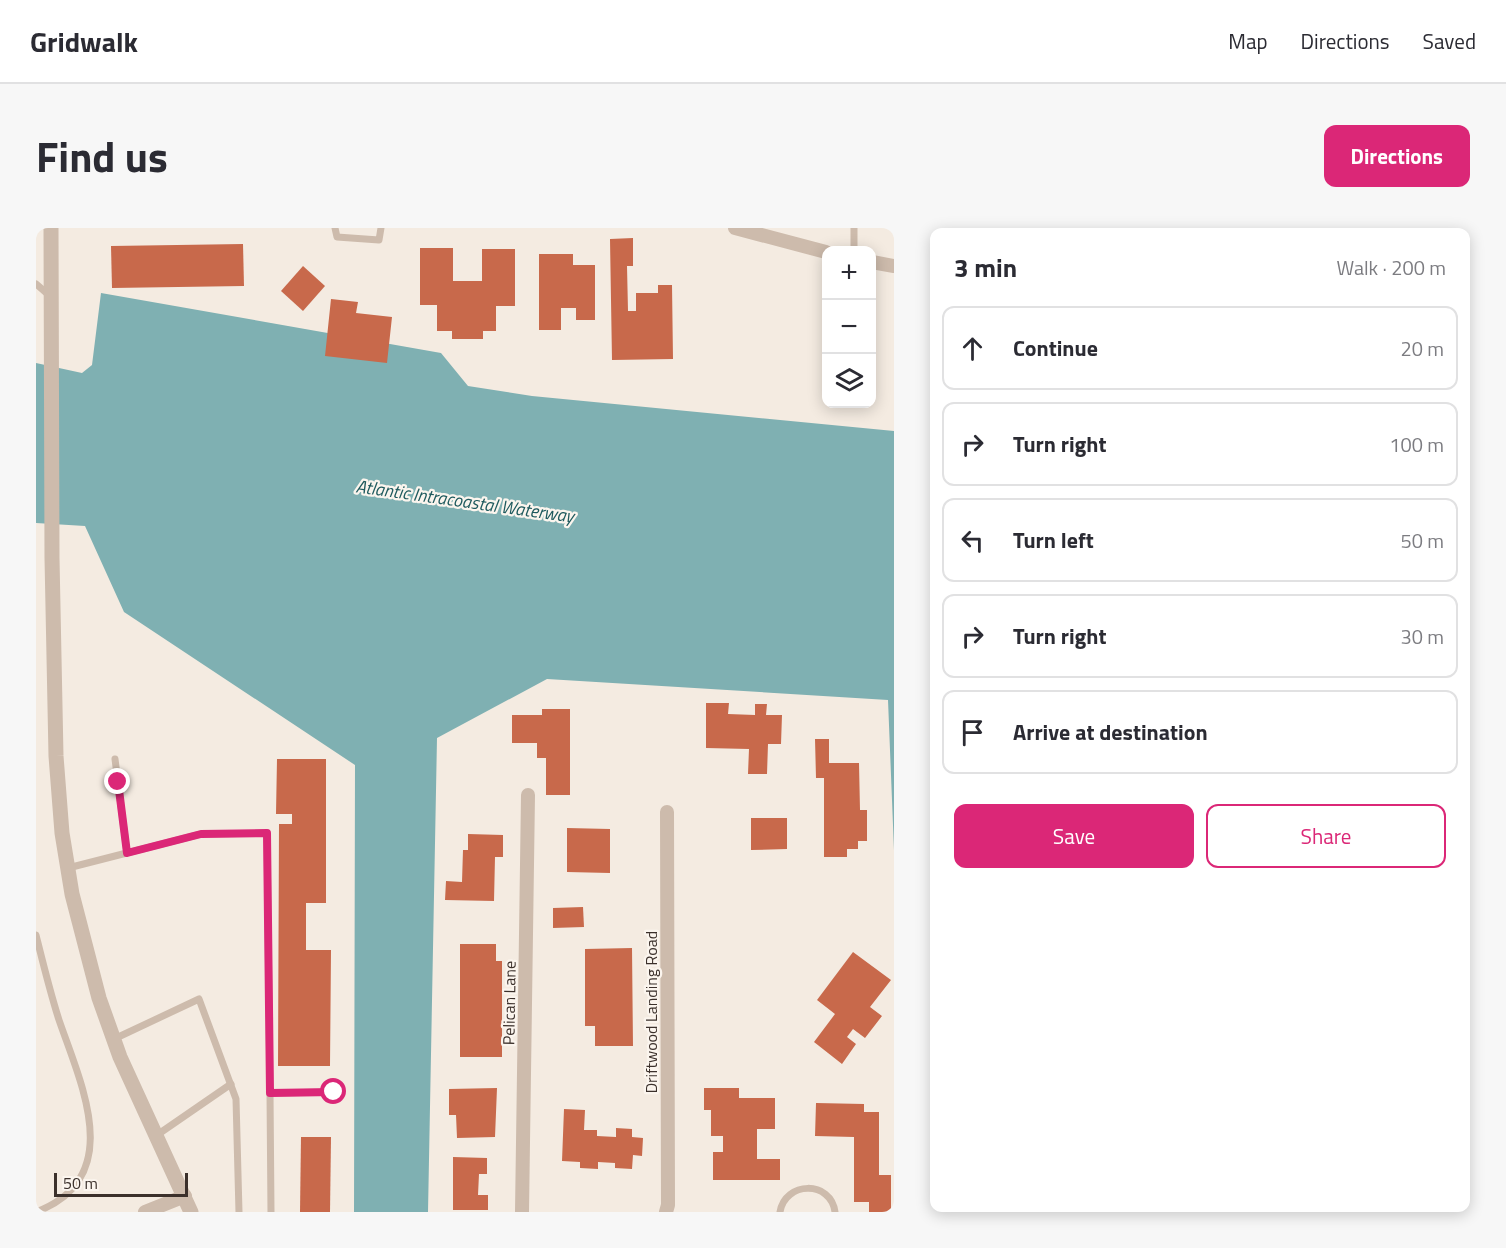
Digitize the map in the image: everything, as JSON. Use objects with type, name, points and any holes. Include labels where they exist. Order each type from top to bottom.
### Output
[{"type":"street","points":[[51,228],[52,558],[56,756],[68,868],[82,939],[114,1039],[191,1212]]},
{"type":"street","points":[[735,228],[822,251]]},
{"type":"street","points":[[876,263],[894,266]]},
{"type":"street","name":"Pelican Lane","points":[[522,1212],[528,795]]},
{"type":"street","name":"Driftwood Landing Road","points":[[666,1212],[668,1205],[667,812]]},
{"type":"street","points":[[145,1212],[185,1196]]},
{"type":"lane","points":[[335,228],[337,237],[379,240],[381,228]]},
{"type":"lane","points":[[854,228],[854,246]]},
{"type":"lane","points":[[36,284],[51,296]]},
{"type":"lane","points":[[115,759],[127,853]]},
{"type":"lane","points":[[68,868],[201,834],[267,833],[271,1212]]},
{"type":"lane","points":[[36,935],[59,1019],[81,1077],[92,1138],[87,1164],[74,1187],[55,1205],[36,1212]]},
{"type":"lane","points":[[114,1039],[199,999],[237,1099],[239,1212]]},
{"type":"lane","points":[[156,1136],[231,1084]]},
{"type":"lane","points":[[270,1093],[334,1092]]},
{"type":"lane","points":[[780,1212],[785,1199],[791,1193],[808,1187],[824,1193],[830,1199],[835,1212]]},
{"type":"water","name":"Atlantic Intracoastal Waterway","points":[[101,293],[441,353],[468,386],[532,396],[894,431],[894,850],[888,700],[547,679],[437,738],[428,1212],[354,1212],[355,765],[124,612],[85,526],[36,523],[36,363],[82,373],[92,365]]},
{"type":"building","points":[[633,238],[633,266],[627,266],[628,311],[636,311],[636,293],[658,293],[658,285],[672,285],[673,359],[612,360],[610,239]]},
{"type":"building","points":[[243,244],[244,286],[112,288],[111,246]]},
{"type":"building","points":[[420,248],[453,248],[453,281],[482,281],[482,249],[515,249],[515,306],[496,306],[496,331],[483,331],[483,339],[452,339],[452,331],[437,331],[437,305],[420,305]]},
{"type":"building","points":[[539,254],[573,254],[573,265],[595,265],[595,320],[576,320],[576,308],[561,308],[561,330],[539,330]]},
{"type":"building","points":[[303,266],[325,286],[303,311],[281,291]]},
{"type":"building","points":[[331,299],[358,302],[356,313],[392,317],[387,363],[325,356]]},
{"type":"building","points":[[706,703],[729,703],[728,714],[755,715],[755,704],[767,704],[766,715],[782,715],[781,744],[768,744],[767,774],[748,774],[749,749],[706,748]]},
{"type":"building","points":[[542,709],[570,709],[570,795],[546,795],[546,758],[537,758],[537,743],[512,743],[512,715],[542,715]]},
{"type":"building","points":[[815,739],[829,739],[829,763],[859,763],[860,810],[867,810],[867,841],[858,841],[858,849],[847,849],[847,857],[824,857],[824,778],[816,778]]},
{"type":"building","points":[[277,759],[326,759],[326,903],[306,903],[306,950],[331,950],[330,1066],[278,1066],[279,824],[292,824],[292,814],[276,814]]},
{"type":"building","points":[[751,818],[787,818],[787,849],[751,850]]},
{"type":"building","points":[[567,828],[610,829],[610,873],[567,872]]},
{"type":"building","points":[[468,834],[503,835],[503,857],[495,857],[494,901],[445,900],[446,881],[462,882],[463,850],[468,850]]},
{"type":"building","points":[[583,907],[584,927],[553,928],[553,908]]},
{"type":"building","points":[[460,944],[496,944],[496,961],[502,961],[502,1057],[460,1057]]},
{"type":"building","points":[[632,948],[633,1046],[595,1046],[595,1026],[585,1026],[585,949]]},
{"type":"building","points":[[853,952],[891,980],[870,1007],[882,1016],[865,1038],[853,1029],[847,1037],[856,1044],[842,1064],[814,1042],[835,1014],[817,1000]]},
{"type":"building","points":[[497,1088],[495,1137],[457,1138],[456,1115],[449,1115],[449,1089]]},
{"type":"building","points":[[704,1088],[739,1088],[739,1098],[775,1098],[775,1129],[757,1129],[757,1159],[780,1159],[780,1180],[713,1180],[713,1152],[723,1152],[723,1136],[711,1136],[711,1110],[704,1110]]},
{"type":"building","points":[[816,1103],[864,1104],[864,1112],[879,1112],[879,1175],[891,1175],[891,1212],[869,1212],[869,1202],[854,1202],[854,1137],[815,1136]]},
{"type":"building","points":[[564,1109],[585,1110],[584,1130],[597,1130],[597,1136],[616,1137],[616,1128],[632,1129],[632,1137],[643,1138],[642,1156],[633,1155],[632,1169],[615,1168],[615,1163],[598,1162],[598,1169],[580,1168],[580,1162],[562,1161]]},
{"type":"building","points":[[301,1137],[331,1137],[330,1212],[300,1212]]},
{"type":"building","points":[[453,1157],[487,1158],[487,1174],[479,1174],[478,1195],[488,1195],[488,1210],[453,1210]]},
{"type":"route","points":[[118,782],[127,853],[201,834],[267,833],[270,1093],[334,1092]]}]
